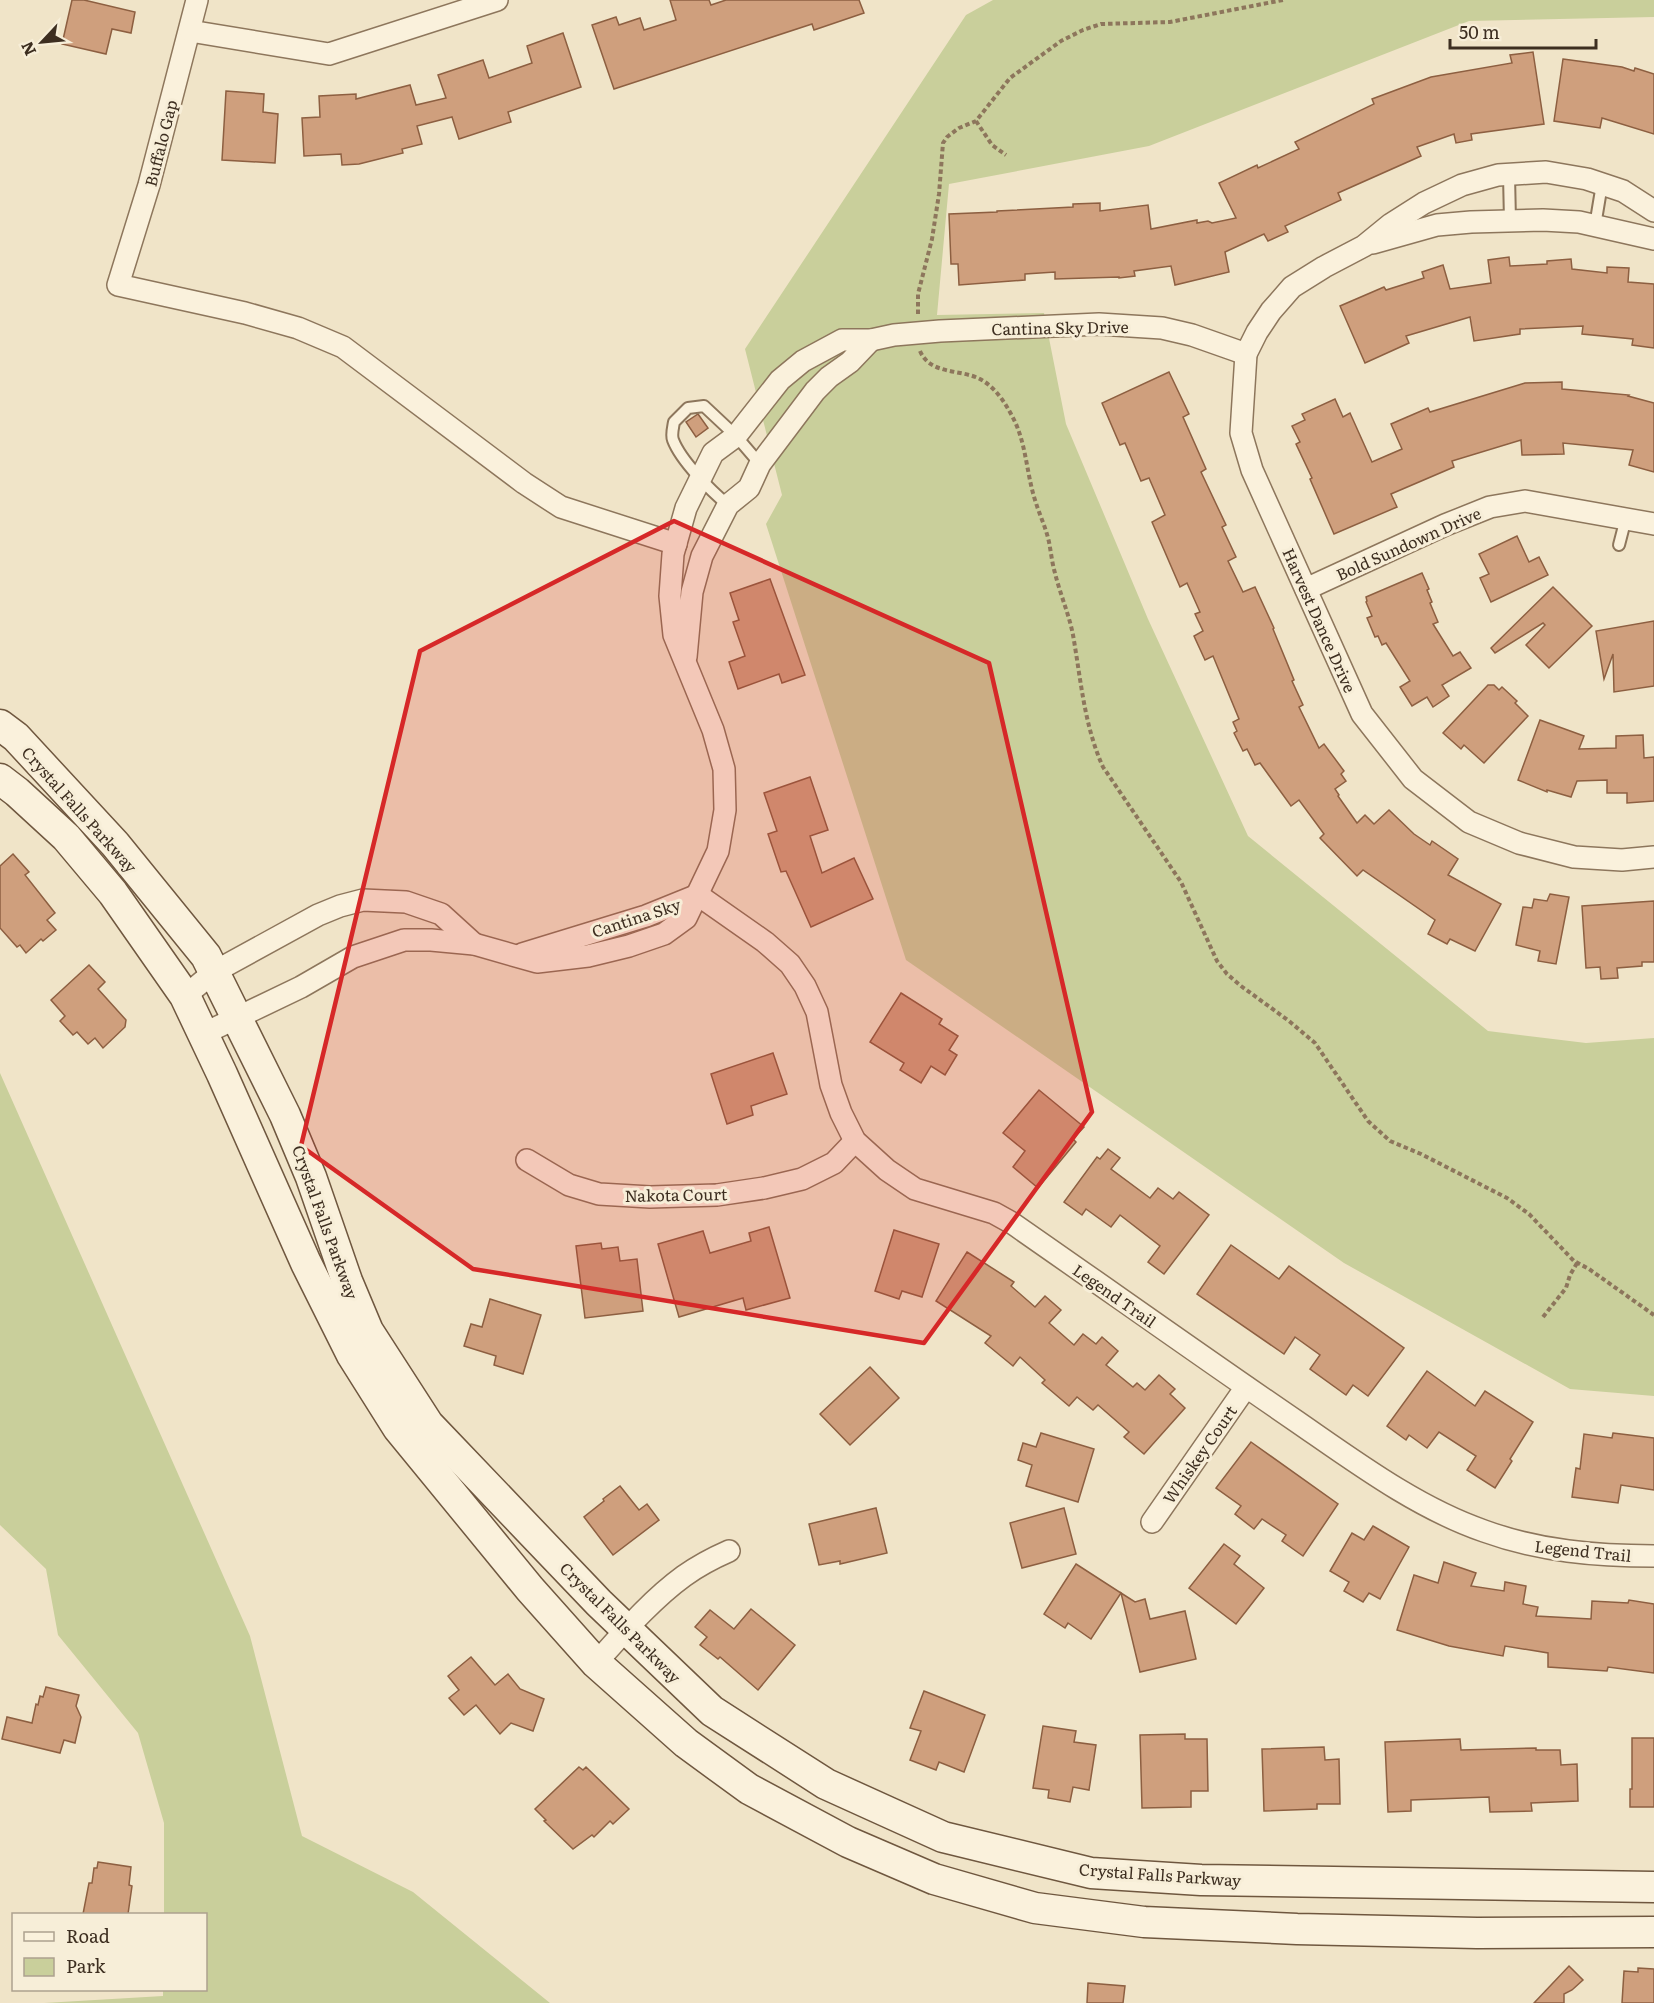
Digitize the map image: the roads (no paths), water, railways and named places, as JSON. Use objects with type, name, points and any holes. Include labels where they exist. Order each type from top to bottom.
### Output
[{"type":"street","name":"Buffalo Gap","points":[[197,0],[150,185],[118,285],[298,328],[343,346],[524,483],[561,507],[676,544]]},
{"type":"street","points":[[190,31],[329,54],[497,0]]},
{"type":"street","name":"Harvest Dance Drive","points":[[1654,210],[1623,191],[1587,179],[1546,172],[1498,175],[1462,185],[1424,203],[1391,224],[1364,246],[1292,287],[1271,311],[1246,354],[1241,433],[1252,470],[1362,714],[1413,779],[1469,822],[1519,843],[1574,857],[1622,860],[1654,857]]},
{"type":"street","name":"Harvest Dance Drive","points":[[1364,246],[1437,225],[1543,220],[1579,222],[1654,239]]},
{"type":"street","name":"Cantina Sky Drive","points":[[698,896],[718,851],[725,810],[724,769],[713,730],[674,634],[670,596],[673,554],[686,508],[713,453],[736,436],[780,380],[803,361],[842,340],[871,340],[894,334],[1126,324],[1162,328],[1192,335],[1246,354]]},
{"type":"street","name":"Cantina Sky Drive","points":[[686,659],[692,592],[702,556],[728,505],[749,488],[760,464],[815,391],[829,377],[850,362],[871,340]]},
{"type":"street","name":"Bold Sundown Drive","points":[[1306,589],[1445,525],[1490,507],[1525,501],[1654,524]]},
{"type":"street","name":"Crystal Falls Parkway","points":[[0,725],[16,737],[115,844],[206,956],[285,1115],[311,1177],[347,1281],[368,1331],[428,1424],[599,1603],[712,1711],[826,1784],[943,1837],[1091,1873],[1201,1880],[1654,1887]]},
{"type":"street","name":"Crystal Falls Parkway","points":[[0,779],[66,837],[113,893],[185,996],[306,1263],[352,1355],[398,1428],[530,1589],[596,1663],[686,1743],[749,1789],[848,1842],[934,1879],[1035,1908],[1144,1922],[1273,1928],[1477,1933],[1654,1932]]},
{"type":"street","name":"Cantina Sky","points":[[203,1034],[301,987],[353,957],[404,940],[474,944],[513,956],[646,916],[698,896]]},
{"type":"street","name":"Legend Trail","points":[[698,896],[765,942],[790,964],[805,986],[817,1012],[831,1085],[841,1113],[855,1141],[887,1170],[915,1189],[994,1213],[1012,1223],[1393,1487],[1482,1531],[1520,1543],[1615,1556],[1654,1556]]},
{"type":"street","name":"Cantina Sky","points":[[185,996],[214,972],[318,915],[363,900],[406,902],[441,914],[474,944]]},
{"type":"street","name":"Nakota Court","points":[[527,1160],[569,1185],[599,1194],[650,1197],[717,1195],[764,1188],[802,1179],[834,1163],[855,1141]]},
{"type":"street","name":"Whiskey Court","points":[[1152,1521],[1246,1387]]},
{"type":"street","points":[[596,1663],[683,1577],[704,1563],[729,1551]]},
{"type":"lane","points":[[1509,175],[1510,221]]},
{"type":"lane","points":[[1595,226],[1602,184]]},
{"type":"lane","points":[[728,505],[714,493],[681,455],[672,438],[674,422],[688,408],[704,406],[736,436],[760,464]]},
{"type":"lane","points":[[1619,545],[1626,518]]}]
